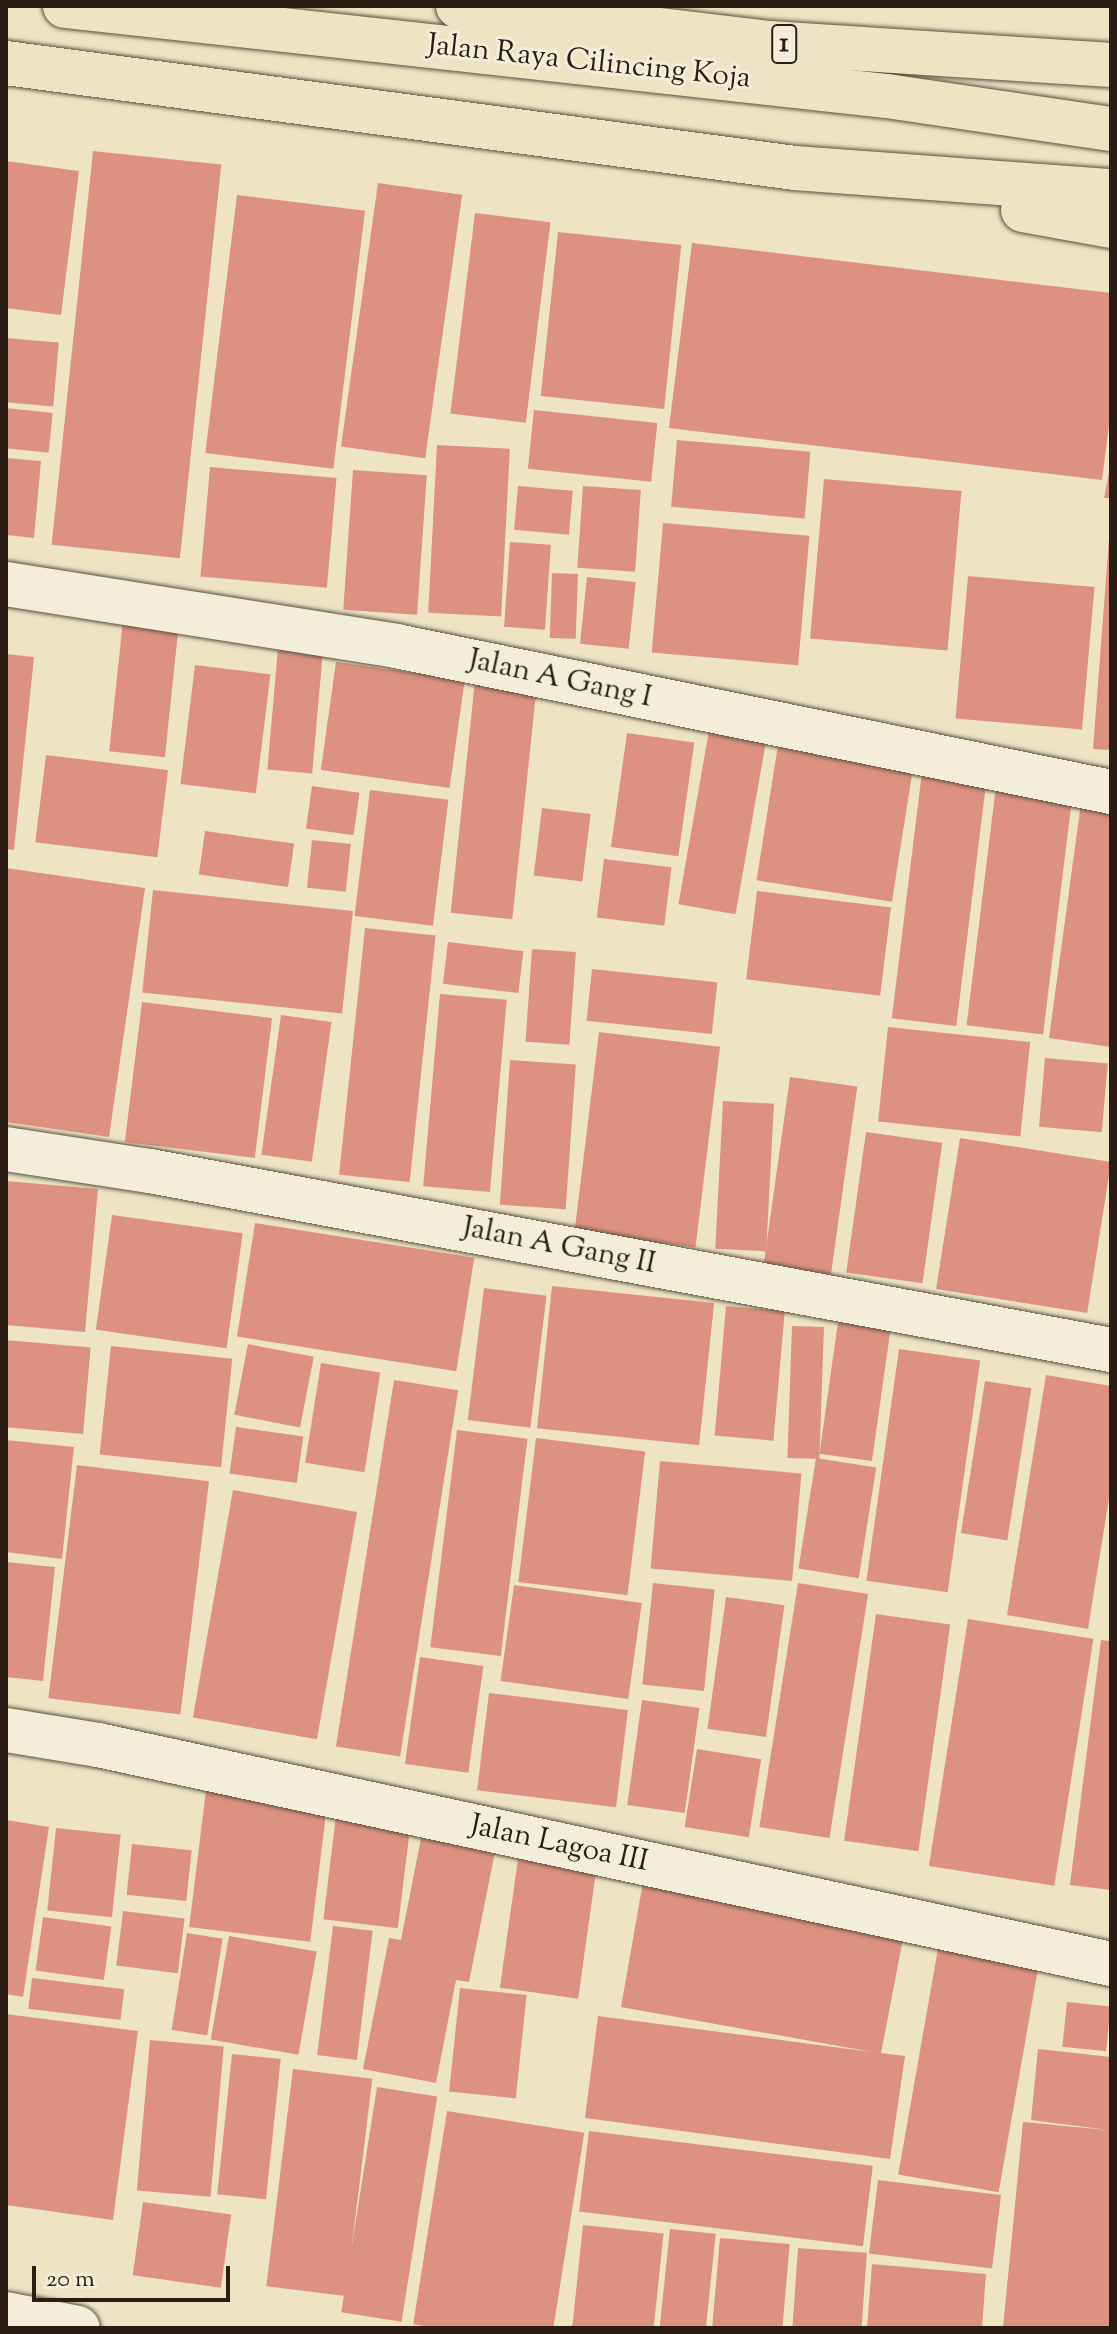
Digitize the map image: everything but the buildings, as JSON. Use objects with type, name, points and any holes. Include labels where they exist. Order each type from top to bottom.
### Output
[{"type":"highway","name":"Jalan Raya Cilincing Koja","points":[[65,6],[887,96],[1111,129]]},
{"type":"highway","name":"1","points":[[458,6],[770,43],[1111,65]]},
{"type":"highway","points":[[6,63],[795,168],[1111,226]]},
{"type":"highway","points":[[795,168],[1111,191]]},
{"type":"street","name":"Jalan A Gang I","points":[[6,584],[396,646],[1111,792]]},
{"type":"street","name":"Jalan A Gang II","points":[[6,1149],[150,1171],[1111,1350]]},
{"type":"street","name":"Jalan Lagoa III","points":[[6,1730],[98,1745],[1111,1964]]},
{"type":"street","points":[[6,2314],[78,2328]]}]
